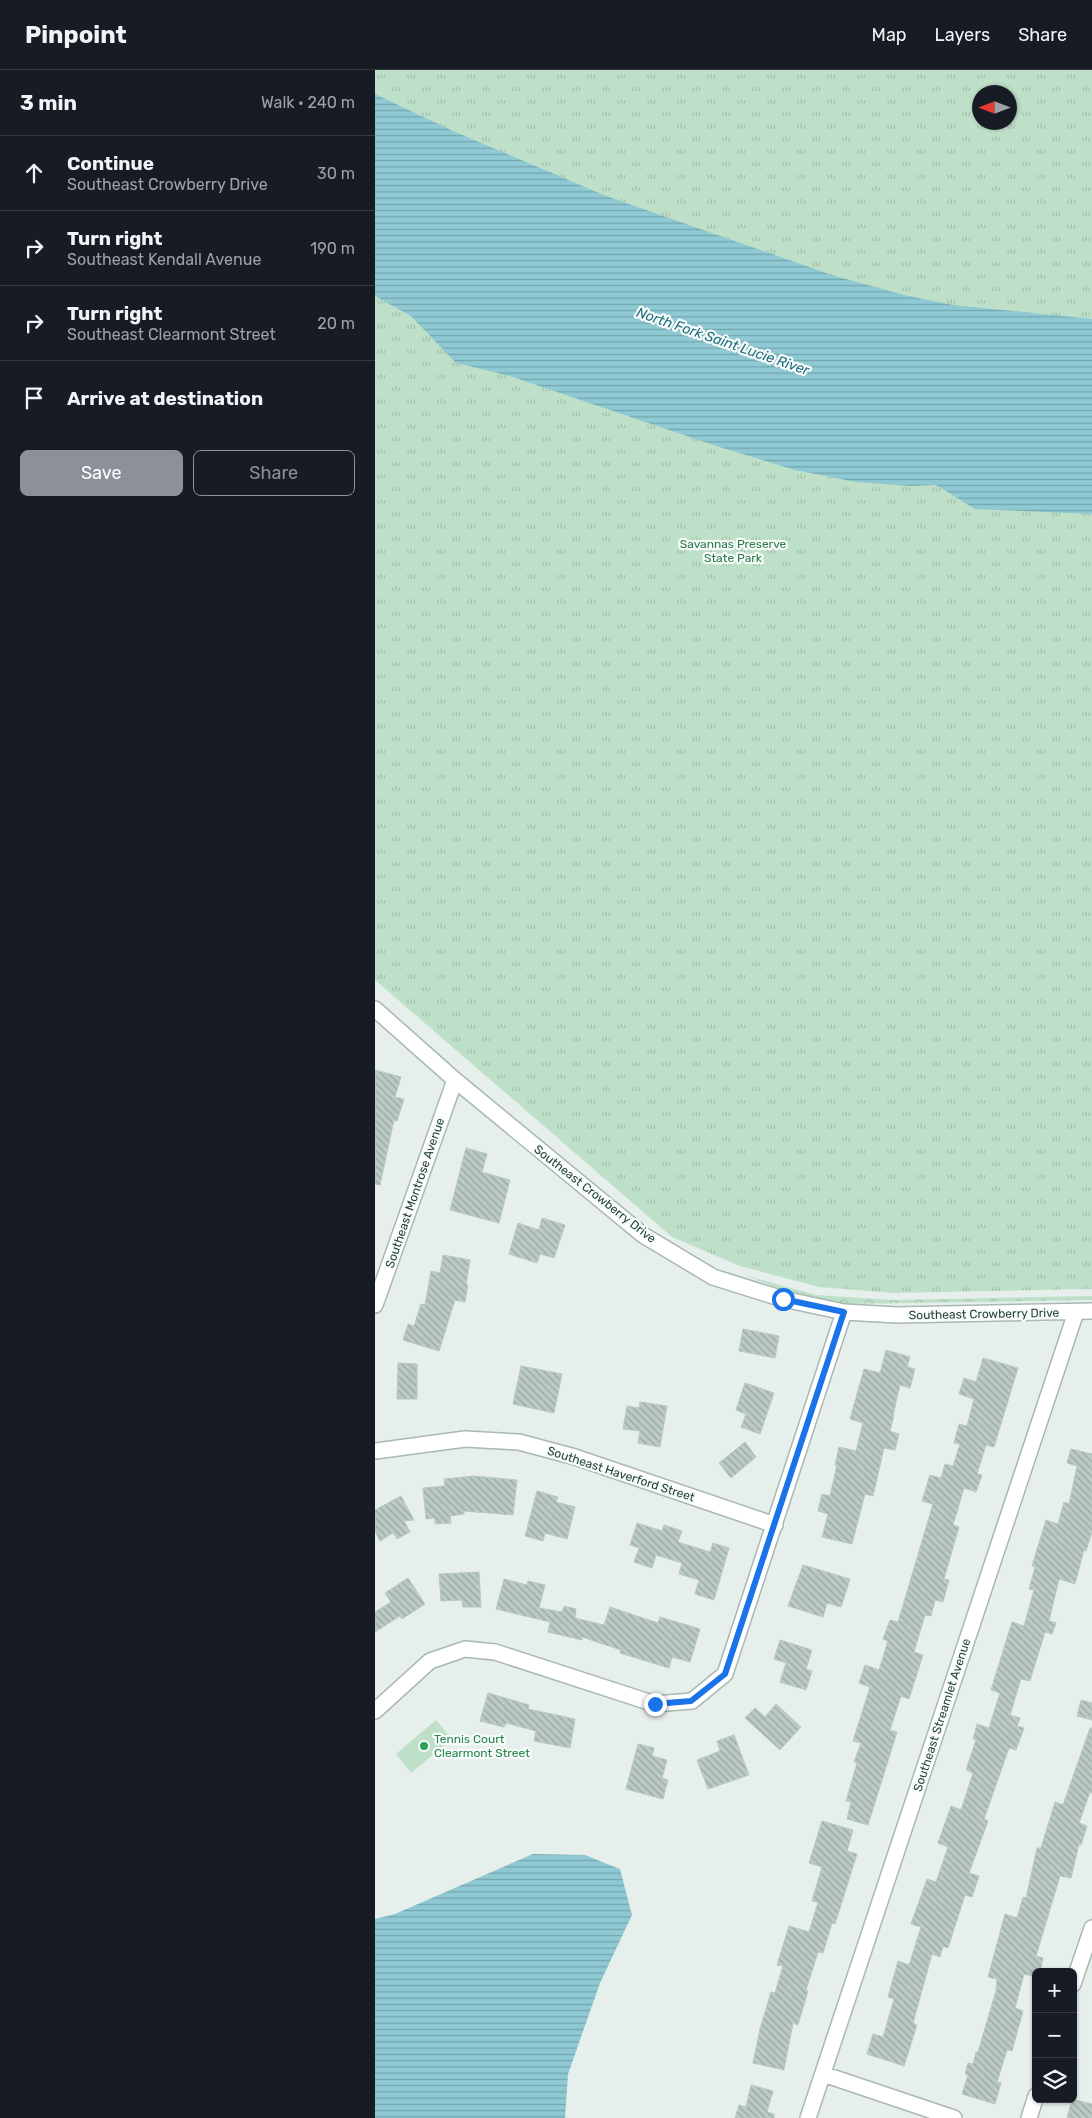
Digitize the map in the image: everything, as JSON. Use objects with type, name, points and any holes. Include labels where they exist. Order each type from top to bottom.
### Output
[{"type":"street","name":"Southeast Crowberry Drive","points":[[375,1009],[455,1080],[643,1235],[713,1277],[783,1299],[844,1312],[897,1315],[1092,1311]]},
{"type":"street","name":"Southeast Montrose Avenue","points":[[375,1305],[455,1080]]},
{"type":"street","points":[[375,1711],[431,1661],[465,1649],[495,1652],[655,1704],[691,1701],[725,1674],[844,1312]]},
{"type":"street","name":"Southeast Streamlet Avenue","points":[[808,2118],[1076,1312]]},
{"type":"street","name":"Southeast Haverford Street","points":[[375,1450],[465,1439],[519,1442],[575,1457],[775,1526]]},
{"type":"street","points":[[1077,1972],[1092,1928]]},
{"type":"street","points":[[823,2074],[954,2118]]},
{"type":"street","points":[[1029,2118],[1034,2103]]},
{"type":"green space","name":"Savannas Preserve State Park","points":[[375,70],[1092,70],[1092,1289],[893,1293],[819,1287],[740,1266],[672,1237],[375,980]]},
{"type":"green space","points":[[744,1275],[816,1295],[892,1300],[1092,1296],[1092,1300],[846,1304],[785,1291]]},
{"type":"green space","name":"Tennis Court Clearmont Street","points":[[436,1720],[452,1739],[411,1773],[396,1754]]},
{"type":"water","name":"North Fork Saint Lucie River","points":[[375,94],[453,131],[606,196],[835,276],[904,295],[953,305],[1092,319],[1092,514],[975,509],[936,485],[910,486],[856,482],[795,470],[716,446],[510,376],[456,363],[411,316],[375,296]]},
{"type":"water","points":[[533,1854],[585,1855],[620,1869],[632,1915],[600,1983],[568,2074],[565,2118],[375,2118],[375,1919],[395,1914]]},
{"type":"building","points":[[375,1070],[401,1077],[395,1097],[404,1099],[397,1121],[394,1120],[380,1185],[375,1184]]},
{"type":"building","points":[[466,1148],[487,1154],[482,1172],[510,1180],[499,1223],[450,1210]]},
{"type":"building","points":[[542,1218],[565,1225],[554,1258],[540,1254],[537,1263],[509,1254],[518,1223],[539,1230]]},
{"type":"building","points":[[443,1255],[470,1260],[465,1302],[455,1300],[439,1351],[403,1340],[408,1324],[414,1326],[421,1304],[425,1305],[431,1271],[440,1273]]},
{"type":"building","points":[[743,1329],[779,1336],[775,1358],[739,1351]]},
{"type":"building","points":[[886,1350],[910,1357],[907,1367],[915,1369],[910,1388],[900,1385],[890,1431],[899,1434],[895,1450],[884,1448],[873,1496],[865,1494],[852,1544],[822,1537],[828,1514],[818,1511],[822,1494],[830,1496],[839,1447],[856,1451],[863,1423],[850,1419],[864,1369],[880,1373]]},
{"type":"building","points":[[983,1358],[1018,1368],[994,1447],[986,1445],[977,1474],[982,1475],[976,1492],[964,1488],[953,1525],[959,1527],[944,1579],[949,1580],[943,1602],[935,1600],[931,1616],[925,1615],[914,1652],[923,1655],[909,1699],[901,1696],[890,1730],[897,1732],[868,1825],[847,1819],[851,1802],[846,1801],[857,1763],[854,1762],[861,1743],[853,1741],[870,1687],[859,1683],[865,1665],[879,1670],[888,1641],[883,1639],[890,1620],[898,1622],[933,1504],[922,1501],[930,1475],[941,1478],[945,1464],[953,1466],[960,1444],[954,1443],[959,1424],[967,1426],[974,1399],[959,1394],[964,1378],[976,1382]]},
{"type":"building","points":[[398,1363],[417,1364],[417,1399],[397,1399]]},
{"type":"building","points":[[521,1366],[562,1374],[554,1413],[513,1404]]},
{"type":"building","points":[[745,1383],[774,1393],[760,1434],[741,1427],[746,1414],[736,1410]]},
{"type":"building","points":[[640,1402],[667,1406],[660,1447],[638,1443],[640,1431],[623,1429],[627,1406],[639,1408]]},
{"type":"building","points":[[745,1442],[756,1457],[731,1478],[719,1463]]},
{"type":"building","points":[[1071,1449],[1092,1454],[1092,1532],[1086,1551],[1084,1550],[1075,1584],[1059,1579],[1049,1621],[1056,1623],[1052,1634],[1045,1632],[1030,1681],[1021,1679],[1010,1715],[1020,1718],[1017,1726],[1024,1728],[1016,1750],[1009,1748],[984,1819],[988,1821],[969,1873],[979,1876],[972,1897],[965,1895],[948,1948],[943,1946],[940,1957],[932,1954],[913,2023],[917,2025],[904,2066],[867,2054],[873,2034],[883,2037],[894,1999],[888,1997],[898,1961],[909,1965],[921,1927],[911,1924],[927,1879],[936,1882],[948,1847],[938,1843],[951,1806],[961,1810],[973,1773],[966,1770],[976,1740],[973,1739],[977,1724],[989,1728],[1000,1693],[991,1690],[1012,1622],[1024,1626],[1034,1590],[1029,1589],[1035,1567],[1032,1566],[1046,1520],[1058,1524],[1064,1502],[1069,1504],[1077,1466],[1067,1463]]},
{"type":"building","points":[[474,1476],[517,1480],[513,1515],[464,1511],[464,1514],[450,1516],[451,1523],[435,1524],[435,1518],[426,1519],[423,1488],[445,1486],[444,1479]]},
{"type":"building","points":[[537,1491],[558,1497],[556,1502],[575,1507],[567,1539],[545,1533],[543,1541],[525,1536]]},
{"type":"building","points":[[401,1496],[414,1520],[404,1521],[410,1532],[397,1539],[393,1533],[380,1541],[375,1531],[375,1510]]},
{"type":"building","points":[[637,1523],[662,1531],[664,1525],[682,1531],[678,1542],[710,1552],[713,1543],[729,1548],[714,1600],[695,1594],[699,1580],[679,1574],[682,1563],[656,1555],[652,1568],[634,1562],[639,1548],[630,1545]]},
{"type":"building","points":[[803,1565],[850,1579],[841,1607],[827,1603],[823,1617],[788,1606]]},
{"type":"building","points":[[479,1572],[481,1607],[463,1607],[462,1600],[441,1601],[439,1574]]},
{"type":"building","points":[[408,1578],[425,1604],[402,1619],[400,1616],[375,1632],[375,1612],[391,1602],[385,1593]]},
{"type":"building","points":[[504,1579],[527,1585],[528,1581],[545,1585],[539,1608],[562,1612],[564,1606],[576,1609],[575,1618],[604,1625],[610,1607],[658,1623],[660,1617],[700,1629],[690,1662],[672,1657],[669,1668],[620,1653],[621,1650],[582,1637],[582,1640],[548,1632],[550,1622],[496,1609]]},
{"type":"building","points":[[780,1640],[812,1650],[806,1669],[812,1671],[806,1690],[780,1682],[786,1663],[774,1659]]},
{"type":"building","points":[[488,1693],[529,1705],[528,1709],[575,1719],[570,1748],[534,1741],[536,1731],[506,1723],[504,1727],[480,1721]]},
{"type":"building","points":[[1081,1700],[1092,1703],[1092,1720],[1077,1716]]},
{"type":"building","points":[[776,1704],[801,1727],[780,1750],[745,1718],[755,1708],[765,1717]]},
{"type":"building","points":[[1090,1728],[1092,1728],[1092,1793],[1090,1792],[1079,1823],[1087,1826],[1081,1845],[1079,1844],[1071,1878],[1060,1876],[1036,1956],[1043,1958],[1041,1968],[1032,1968],[1032,1976],[1024,1974],[1015,2008],[1023,2011],[1012,2051],[1007,2050],[997,2082],[1001,2083],[995,2104],[962,2094],[968,2075],[965,2074],[968,2063],[973,2064],[976,2052],[978,2052],[996,1991],[997,1979],[988,1977],[1005,1914],[1017,1918],[1023,1897],[1026,1898],[1037,1848],[1041,1848],[1055,1802],[1063,1805]]},
{"type":"building","points":[[734,1735],[749,1775],[708,1789],[697,1760],[720,1751],[717,1741]]},
{"type":"building","points":[[638,1744],[654,1748],[652,1756],[667,1760],[662,1778],[668,1780],[663,1799],[626,1789]]},
{"type":"building","points":[[822,1821],[853,1830],[847,1851],[857,1854],[835,1924],[832,1923],[823,1953],[818,1952],[806,1990],[808,1991],[798,2025],[793,2023],[784,2070],[753,2063],[760,2029],[771,1992],[775,1993],[783,1966],[777,1965],[789,1926],[809,1932],[818,1902],[812,1901],[822,1867],[809,1863]]},
{"type":"building","points":[[751,2085],[773,2091],[767,2112],[774,2114],[774,2118],[735,2118],[739,2105],[746,2107]]},
{"type":"building","points":[[1077,2100],[1092,2104],[1092,2118],[1067,2118],[1071,2103],[1077,2103]]},
{"type":"place","name":"Tennis Court Clearmont Street","points":[[424,1746]]},
{"type":"route","points":[[655,1704],[691,1701],[725,1674],[844,1312],[783,1299]]}]
